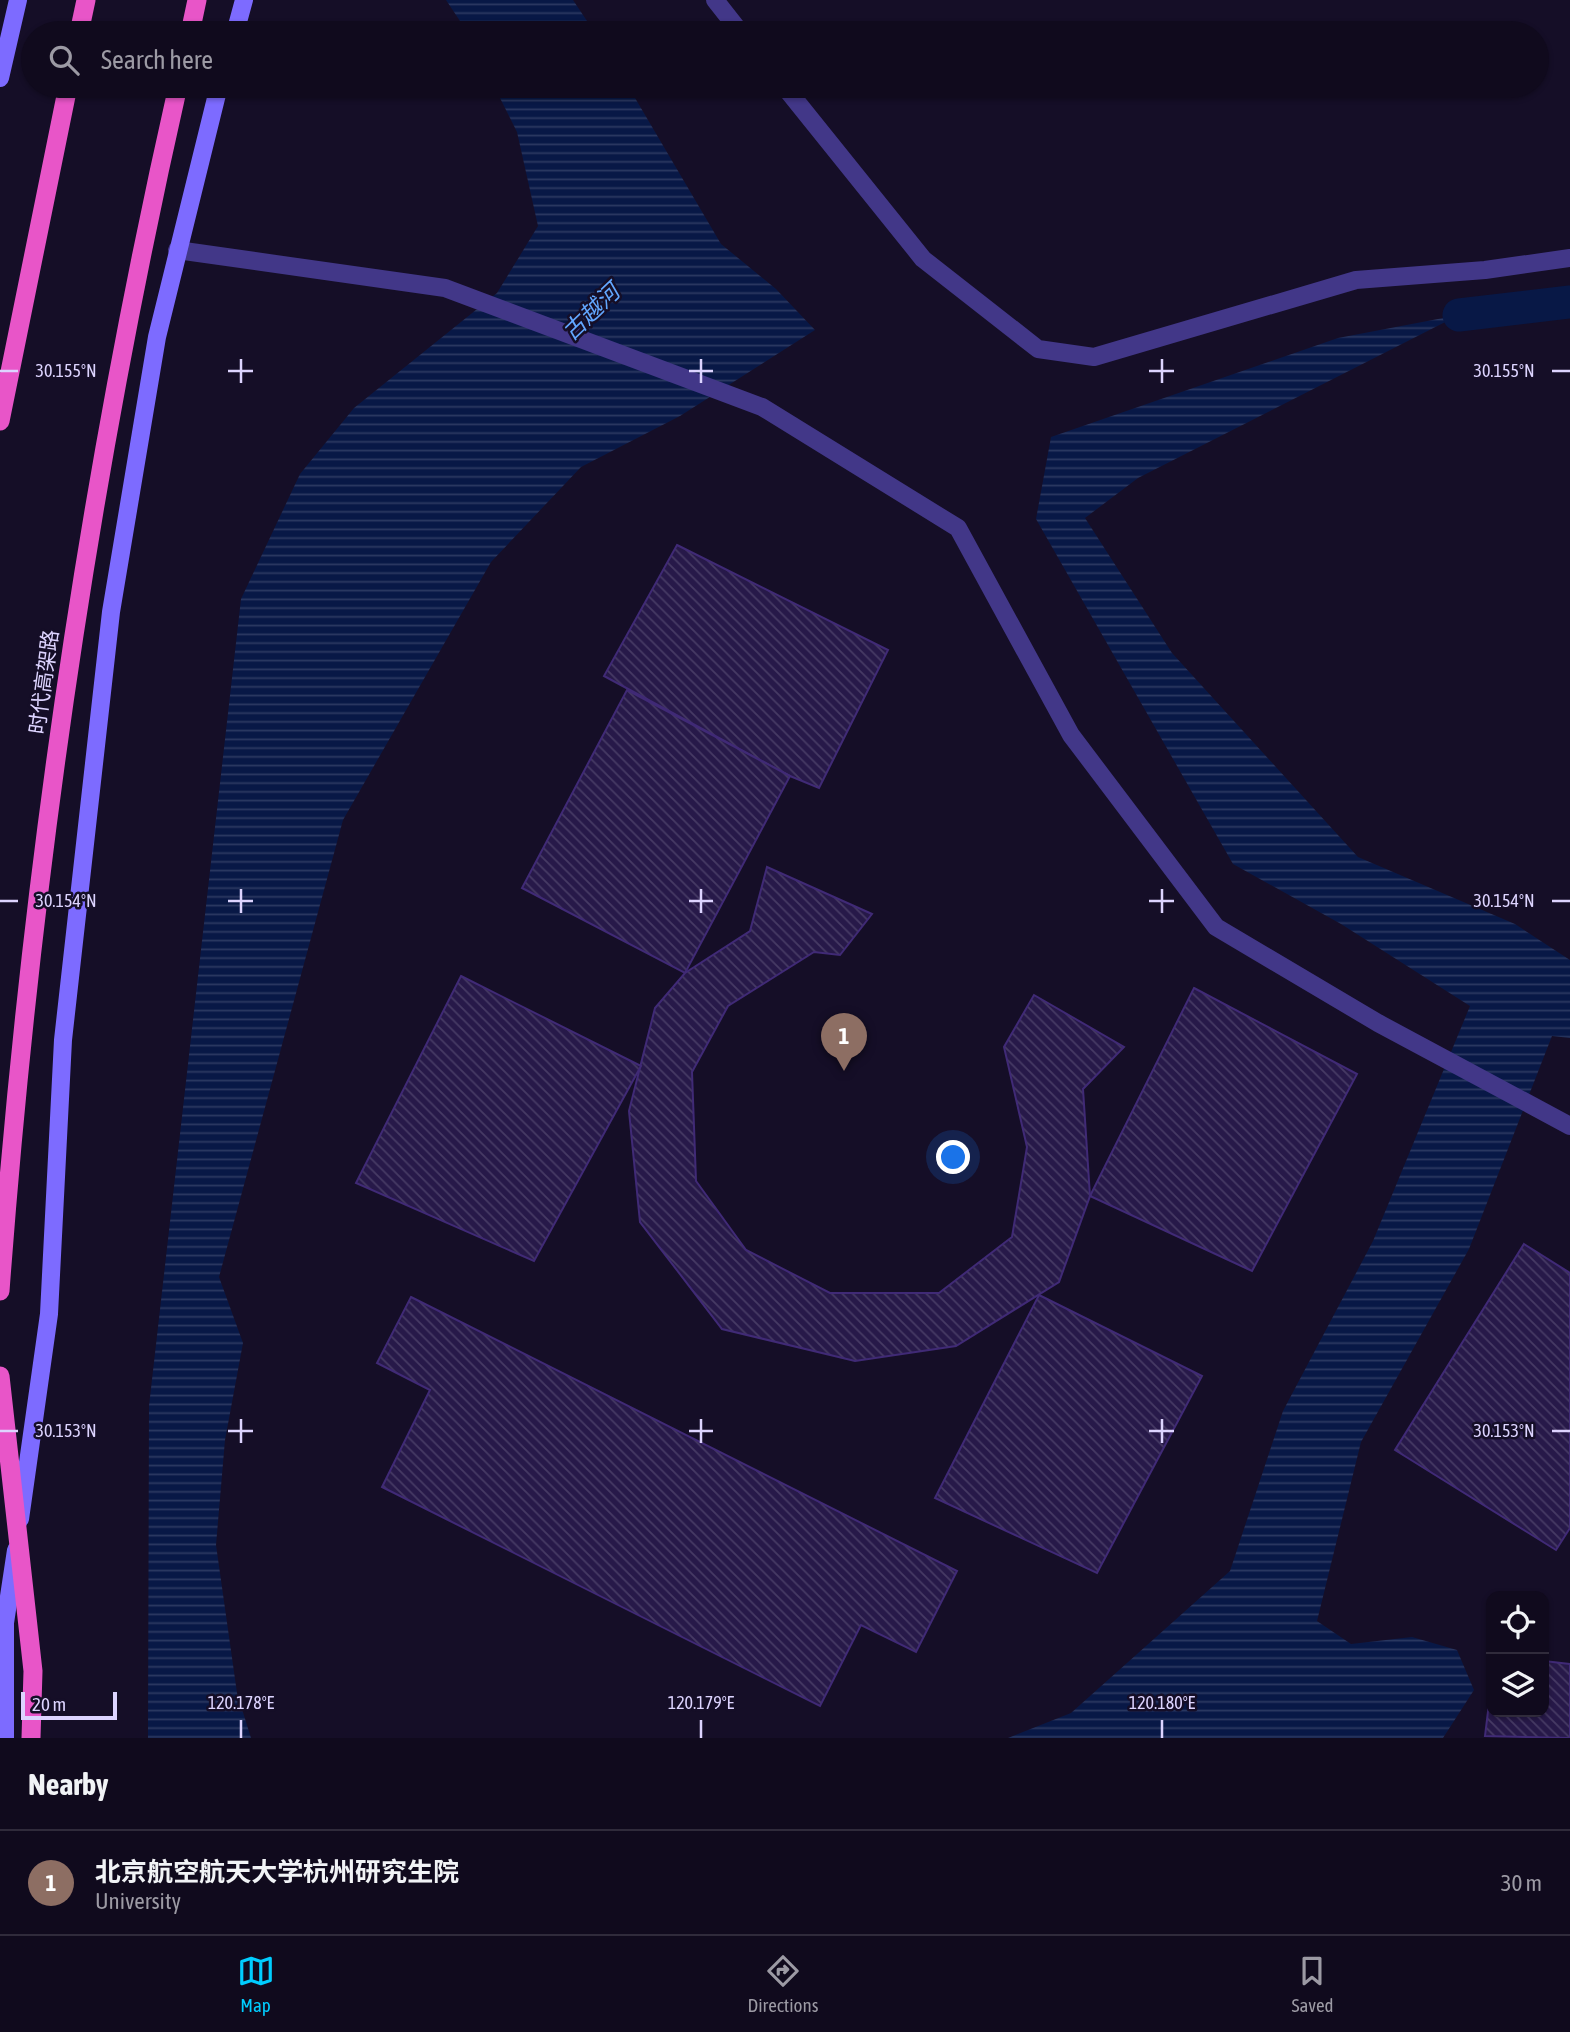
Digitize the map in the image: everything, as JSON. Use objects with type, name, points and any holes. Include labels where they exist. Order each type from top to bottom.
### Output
[{"type":"highway","points":[[82,21],[86,0]]},
{"type":"highway","points":[[193,21],[197,0]]},
{"type":"highway","points":[[0,421],[66,98]]},
{"type":"highway","name":"时代高架路","points":[[0,1291],[10,1141],[29,957],[86,550],[131,304],[175,98]]},
{"type":"highway","points":[[0,1376],[33,1671],[31,1738]]},
{"type":"main road","points":[[0,78],[18,0]]},
{"type":"main road","points":[[238,21],[244,0]]},
{"type":"main road","points":[[5,1738],[5,1623],[49,1314],[63,1040],[111,612],[157,337],[216,98]]},
{"type":"street","points":[[715,0],[732,21]]},
{"type":"street","points":[[794,98],[923,259],[1038,349],[1094,357],[1356,280],[1485,270],[1570,258]]},
{"type":"street","points":[[177,250],[445,288],[762,407],[958,528],[1071,735],[1216,927],[1441,1056],[1570,1126]]},
{"type":"water","points":[[446,0],[573,0],[587,21],[460,21]]},
{"type":"water","name":"古越河","points":[[500,98],[635,98],[721,244],[776,289],[815,330],[680,416],[581,467],[491,562],[343,820],[219,1277],[243,1343],[225,1440],[216,1545],[237,1693],[251,1738],[148,1738],[149,1406],[241,599],[300,474],[354,408],[497,293],[538,226],[517,132]]},
{"type":"water","points":[[1459,315],[1138,478],[1085,518],[1172,653],[1358,857],[1515,924],[1570,960],[1570,1038],[1552,1036],[1469,1249],[1361,1442],[1317,1621],[1351,1644],[1412,1637],[1457,1650],[1474,1690],[1443,1738],[1008,1738],[1071,1713],[1230,1571],[1283,1411],[1373,1241],[1470,1006],[1341,924],[1233,864],[1036,519],[1051,437],[1338,338]]},
{"type":"building","points":[[677,545],[888,650],[819,788],[790,776],[604,676]]},
{"type":"building","points":[[627,690],[790,776],[685,973],[522,888]]},
{"type":"building","points":[[767,867],[872,914],[840,955],[814,952],[728,1006],[692,1072],[696,1181],[746,1250],[830,1293],[939,1293],[1012,1237],[1027,1147],[1004,1047],[1034,995],[1124,1047],[1083,1089],[1090,1196],[1059,1282],[956,1346],[855,1361],[722,1329],[640,1222],[629,1111],[655,1008],[685,973],[750,931]]},
{"type":"building","points":[[461,976],[641,1066],[534,1261],[356,1183]]},
{"type":"building","points":[[1194,988],[1357,1074],[1252,1271],[1090,1196]]},
{"type":"building","points":[[1524,1244],[1570,1273],[1570,1528],[1556,1550],[1395,1450]]},
{"type":"building","points":[[1039,1295],[1202,1376],[1097,1573],[935,1498]]},
{"type":"building","points":[[411,1297],[957,1571],[916,1652],[861,1625],[820,1706],[382,1487],[430,1390],[377,1363]]},
{"type":"building","points":[[1549,1662],[1570,1664],[1570,1738],[1485,1736],[1487,1717],[1549,1717]]},
{"type":"waterway","points":[[1459,315],[1570,302]]},
{"type":"place","name":"北京航空航天大学杭州研究生院","points":[[844,1071]]}]
